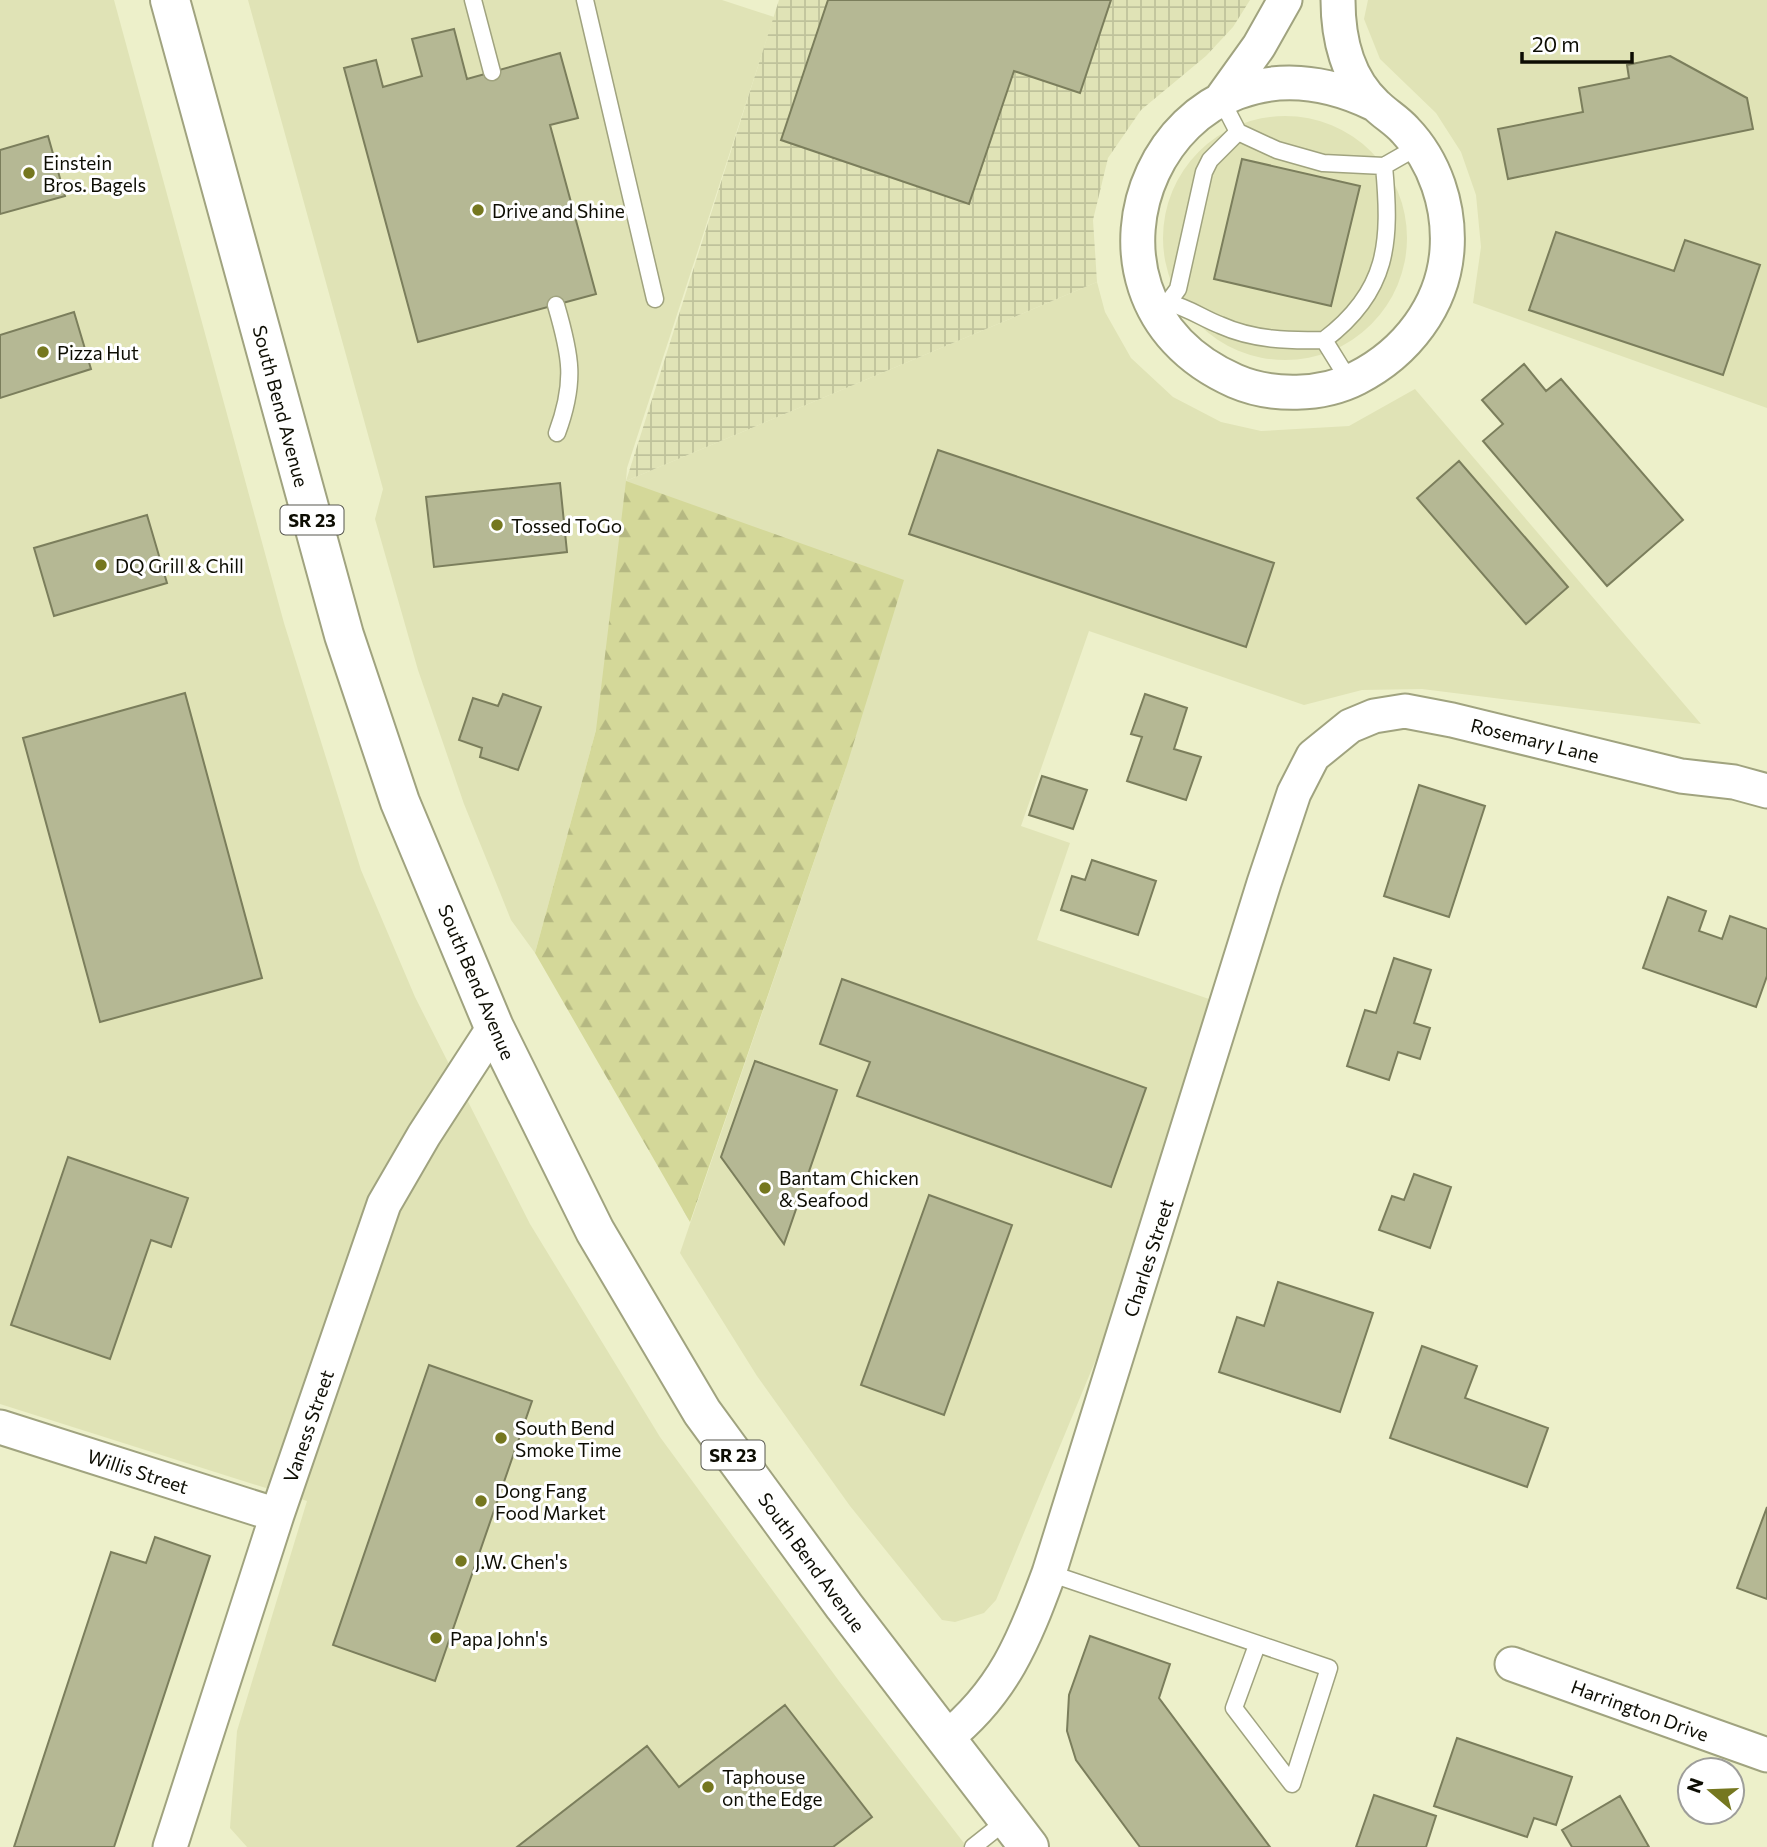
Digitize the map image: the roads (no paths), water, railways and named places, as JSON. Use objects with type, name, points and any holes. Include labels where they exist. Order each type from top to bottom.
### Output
[{"type":"main road","name":"South Bend Avenue","points":[[170,0],[344,635],[400,802],[494,1027],[595,1231],[648,1325],[702,1412],[1018,1834]]},
{"type":"street","points":[[1221,99],[1259,46],[1285,0]]},
{"type":"street","points":[[1338,0],[1338,26],[1345,56],[1374,104]]},
{"type":"street","points":[[1298,81],[1325,85],[1374,104],[1395,120],[1419,146],[1443,195],[1447,251],[1442,279],[1422,321],[1398,351],[1375,369],[1350,382],[1311,391],[1272,391],[1244,385],[1194,358],[1174,337],[1140,263],[1137,235],[1148,181],[1160,156],[1197,114],[1221,99],[1258,86],[1298,81]]},
{"type":"street","name":"Rosemary Lane","points":[[1313,756],[1350,726],[1374,716],[1405,711],[1681,776],[1734,782],[1767,791]]},
{"type":"street","name":"Charles Street","points":[[945,1740],[966,1723],[997,1689],[1026,1637],[1049,1573],[1264,883],[1294,793],[1313,756]]},
{"type":"street","name":"Vaness Street","points":[[170,1847],[277,1515],[384,1204],[424,1135],[494,1027]]},
{"type":"street","name":"Willis Street","points":[[0,1427],[277,1515]]},
{"type":"street","name":"Harrington Drive","points":[[1512,1664],[1767,1755]]},
{"type":"lane","points":[[473,0],[492,72]]},
{"type":"lane","points":[[585,0],[655,299]]},
{"type":"lane","points":[[1221,99],[1238,132],[1277,150],[1313,160],[1384,166],[1419,146]]},
{"type":"lane","points":[[1163,309],[1178,289],[1204,172],[1210,160],[1238,132]]},
{"type":"lane","points":[[1163,309],[1190,309],[1239,332],[1273,340],[1324,340],[1359,309],[1374,286],[1389,220],[1384,166]]},
{"type":"lane","points":[[556,305],[568,344],[571,387],[557,433]]},
{"type":"lane","points":[[1324,340],[1350,382]]},
{"type":"lane","points":[[1049,1573],[1328,1668],[1292,1784],[1234,1708],[1257,1645]]},
{"type":"lane","points":[[972,1847],[1018,1834]]},
{"type":"place","name":"Einstein Bros. Bagels","points":[[29,173]]},
{"type":"place","name":"Drive and Shine","points":[[478,210]]},
{"type":"place","name":"Pizza Hut","points":[[43,352]]},
{"type":"place","name":"Tossed ToGo","points":[[497,525]]},
{"type":"place","name":"DQ Grill & Chill","points":[[101,565]]},
{"type":"place","name":"Bantam Chicken & Seafood","points":[[765,1188]]},
{"type":"place","name":"South Bend Smoke Time","points":[[501,1438]]},
{"type":"place","name":"Dong Fang Food Market","points":[[481,1501]]},
{"type":"place","name":"J.W. Chen's","points":[[461,1561]]},
{"type":"place","name":"Papa John's","points":[[436,1638]]},
{"type":"place","name":"Taphouse on the Edge","points":[[708,1787]]}]
